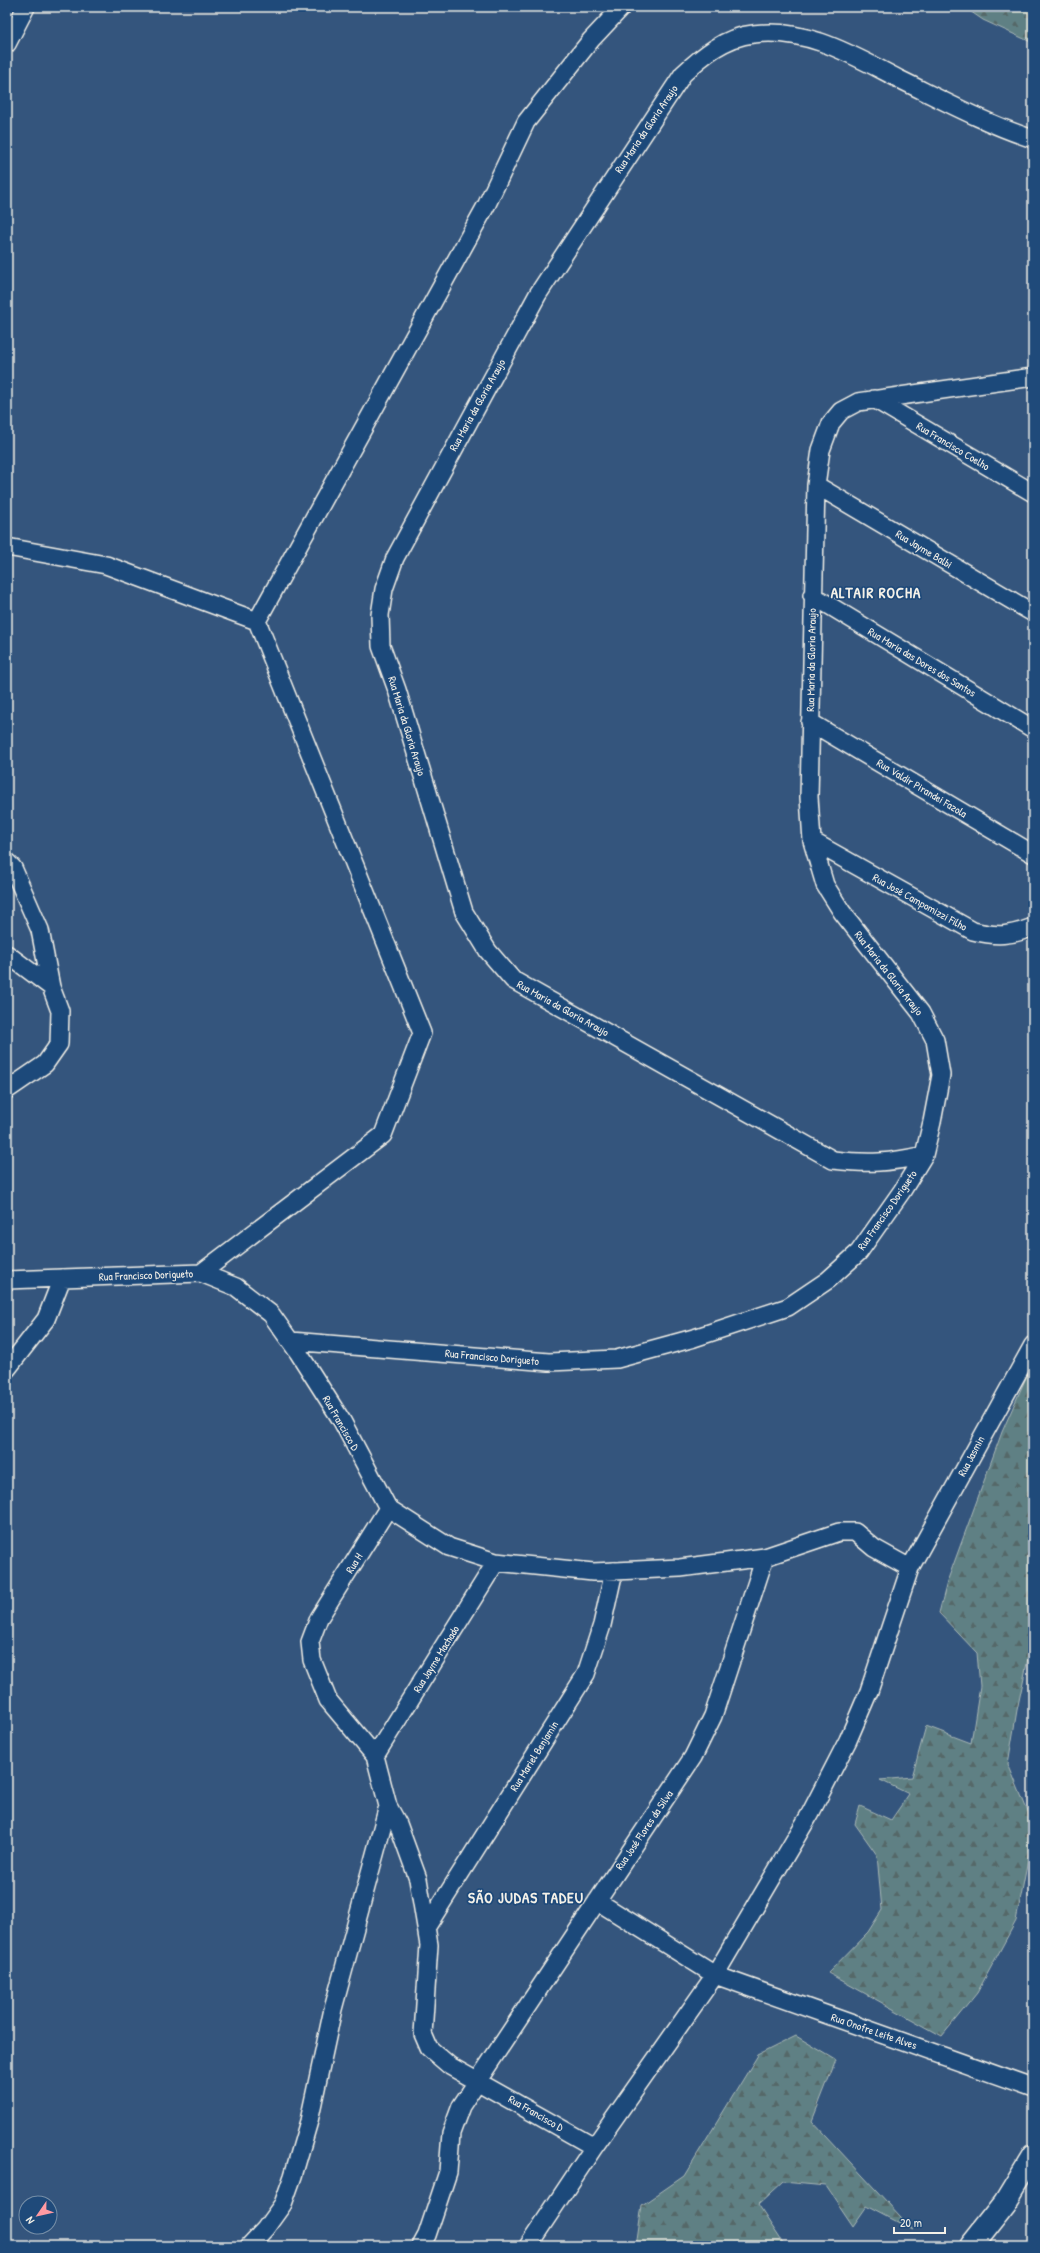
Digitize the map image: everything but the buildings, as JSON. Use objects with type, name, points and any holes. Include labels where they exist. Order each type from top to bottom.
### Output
[{"type":"street","points":[[7,44],[26,7]]},
{"type":"street","points":[[257,621],[487,204],[526,122],[591,40],[622,7]]},
{"type":"street","name":"Rua Maria da Gloria Araujo","points":[[1033,139],[966,112],[838,48],[805,36],[779,33],[752,34],[705,54],[683,74],[538,294],[395,558],[384,589],[380,615],[381,646],[397,690],[464,912],[488,951],[513,980],[833,1160],[864,1164],[897,1162],[924,1155],[942,1075],[935,1040],[921,1013],[842,912],[825,885],[812,841],[809,796],[812,595],[816,484],[821,450],[831,424],[841,411],[858,402],[1033,377]]},
{"type":"street","name":"Rua Francisco Coelho","points":[[874,399],[1033,493]]},
{"type":"street","name":"Rua Jayme Balbi","points":[[816,484],[1033,613]]},
{"type":"street","points":[[7,547],[106,565],[257,621],[422,1033],[383,1135],[201,1273]]},
{"type":"street","name":"Rua Maria das Dores dos Santos","points":[[812,595],[1033,729]]},
{"type":"street","name":"Rua Valdir Pirandei Fazola","points":[[810,722],[1033,854]]},
{"type":"street","name":"Rua José Campomizzi Filho","points":[[812,841],[973,931],[989,935],[1013,935],[1033,927]]},
{"type":"street","points":[[7,862],[13,868],[40,930],[51,987],[60,1011],[59,1044],[45,1064],[7,1090]]},
{"type":"street","points":[[7,954],[51,987]]},
{"type":"street","name":"Rua Francisco Dorigueto","points":[[7,1280],[201,1273],[236,1287],[271,1314],[291,1341],[548,1362],[617,1359],[694,1338],[788,1307],[828,1280],[859,1252],[902,1191],[924,1155]]},
{"type":"street","points":[[7,1368],[46,1319],[62,1278]]},
{"type":"street","name":"Rua Francisco D","points":[[291,1341],[342,1421],[388,1508]]},
{"type":"street","name":"Rua Jasmin","points":[[528,2246],[594,2147],[715,1975],[810,1814],[848,1740],[869,1691],[910,1568],[1033,1345]]},
{"type":"street","points":[[388,1508],[449,1547],[496,1562],[593,1572],[680,1568],[765,1557],[839,1532],[854,1532],[874,1548],[910,1568]]},
{"type":"street","name":"Rua H","points":[[375,1756],[328,1700],[312,1660],[310,1642],[319,1618],[388,1508]]},
{"type":"street","name":"Rua José Flores da Silva","points":[[421,2246],[427,2235],[448,2172],[451,2133],[461,2106],[692,1757],[713,1716],[765,1557]]},
{"type":"street","name":"Rua Jayme Machado","points":[[375,1756],[496,1562]]},
{"type":"street","name":"Rua Mariel Benjamin","points":[[426,1928],[586,1674],[602,1625],[614,1571]]},
{"type":"street","name":"Rua Francisco D","points":[[375,1756],[388,1806],[398,1824],[418,1879],[429,1946],[423,2034],[429,2048],[450,2066],[478,2080],[594,2147]]},
{"type":"street","points":[[249,2246],[265,2229],[283,2204],[293,2176],[309,2121],[333,2009],[388,1806]]},
{"type":"street","name":"Rua Onofre Leite Alves","points":[[596,1901],[715,1975],[1033,2088]]},
{"type":"street","points":[[971,2246],[1005,2203],[1033,2157]]},
{"type":"green space","points":[[964,7],[1033,7],[1033,43],[983,20]]},
{"type":"green space","points":[[1033,1362],[1033,1635],[1017,1710],[1008,1764],[1033,1824],[1033,1835],[1016,1921],[977,1993],[942,2036],[828,1973],[868,1932],[882,1910],[877,1855],[855,1824],[860,1806],[891,1820],[909,1794],[880,1780],[912,1777],[926,1726],[971,1743],[980,1686],[977,1653],[939,1613],[947,1582],[1002,1432]]},
{"type":"green space","points":[[796,2036],[836,2060],[812,2121],[913,2230],[867,2206],[853,2226],[826,2186],[783,2182],[758,2205],[785,2246],[636,2246],[642,2205],[684,2176],[758,2055]]},
{"type":"district","name":"ALTAIR ROCHA","points":[[876,593]]},
{"type":"district","name":"SÃO JUDAS TADEU","points":[[526,1898]]}]
